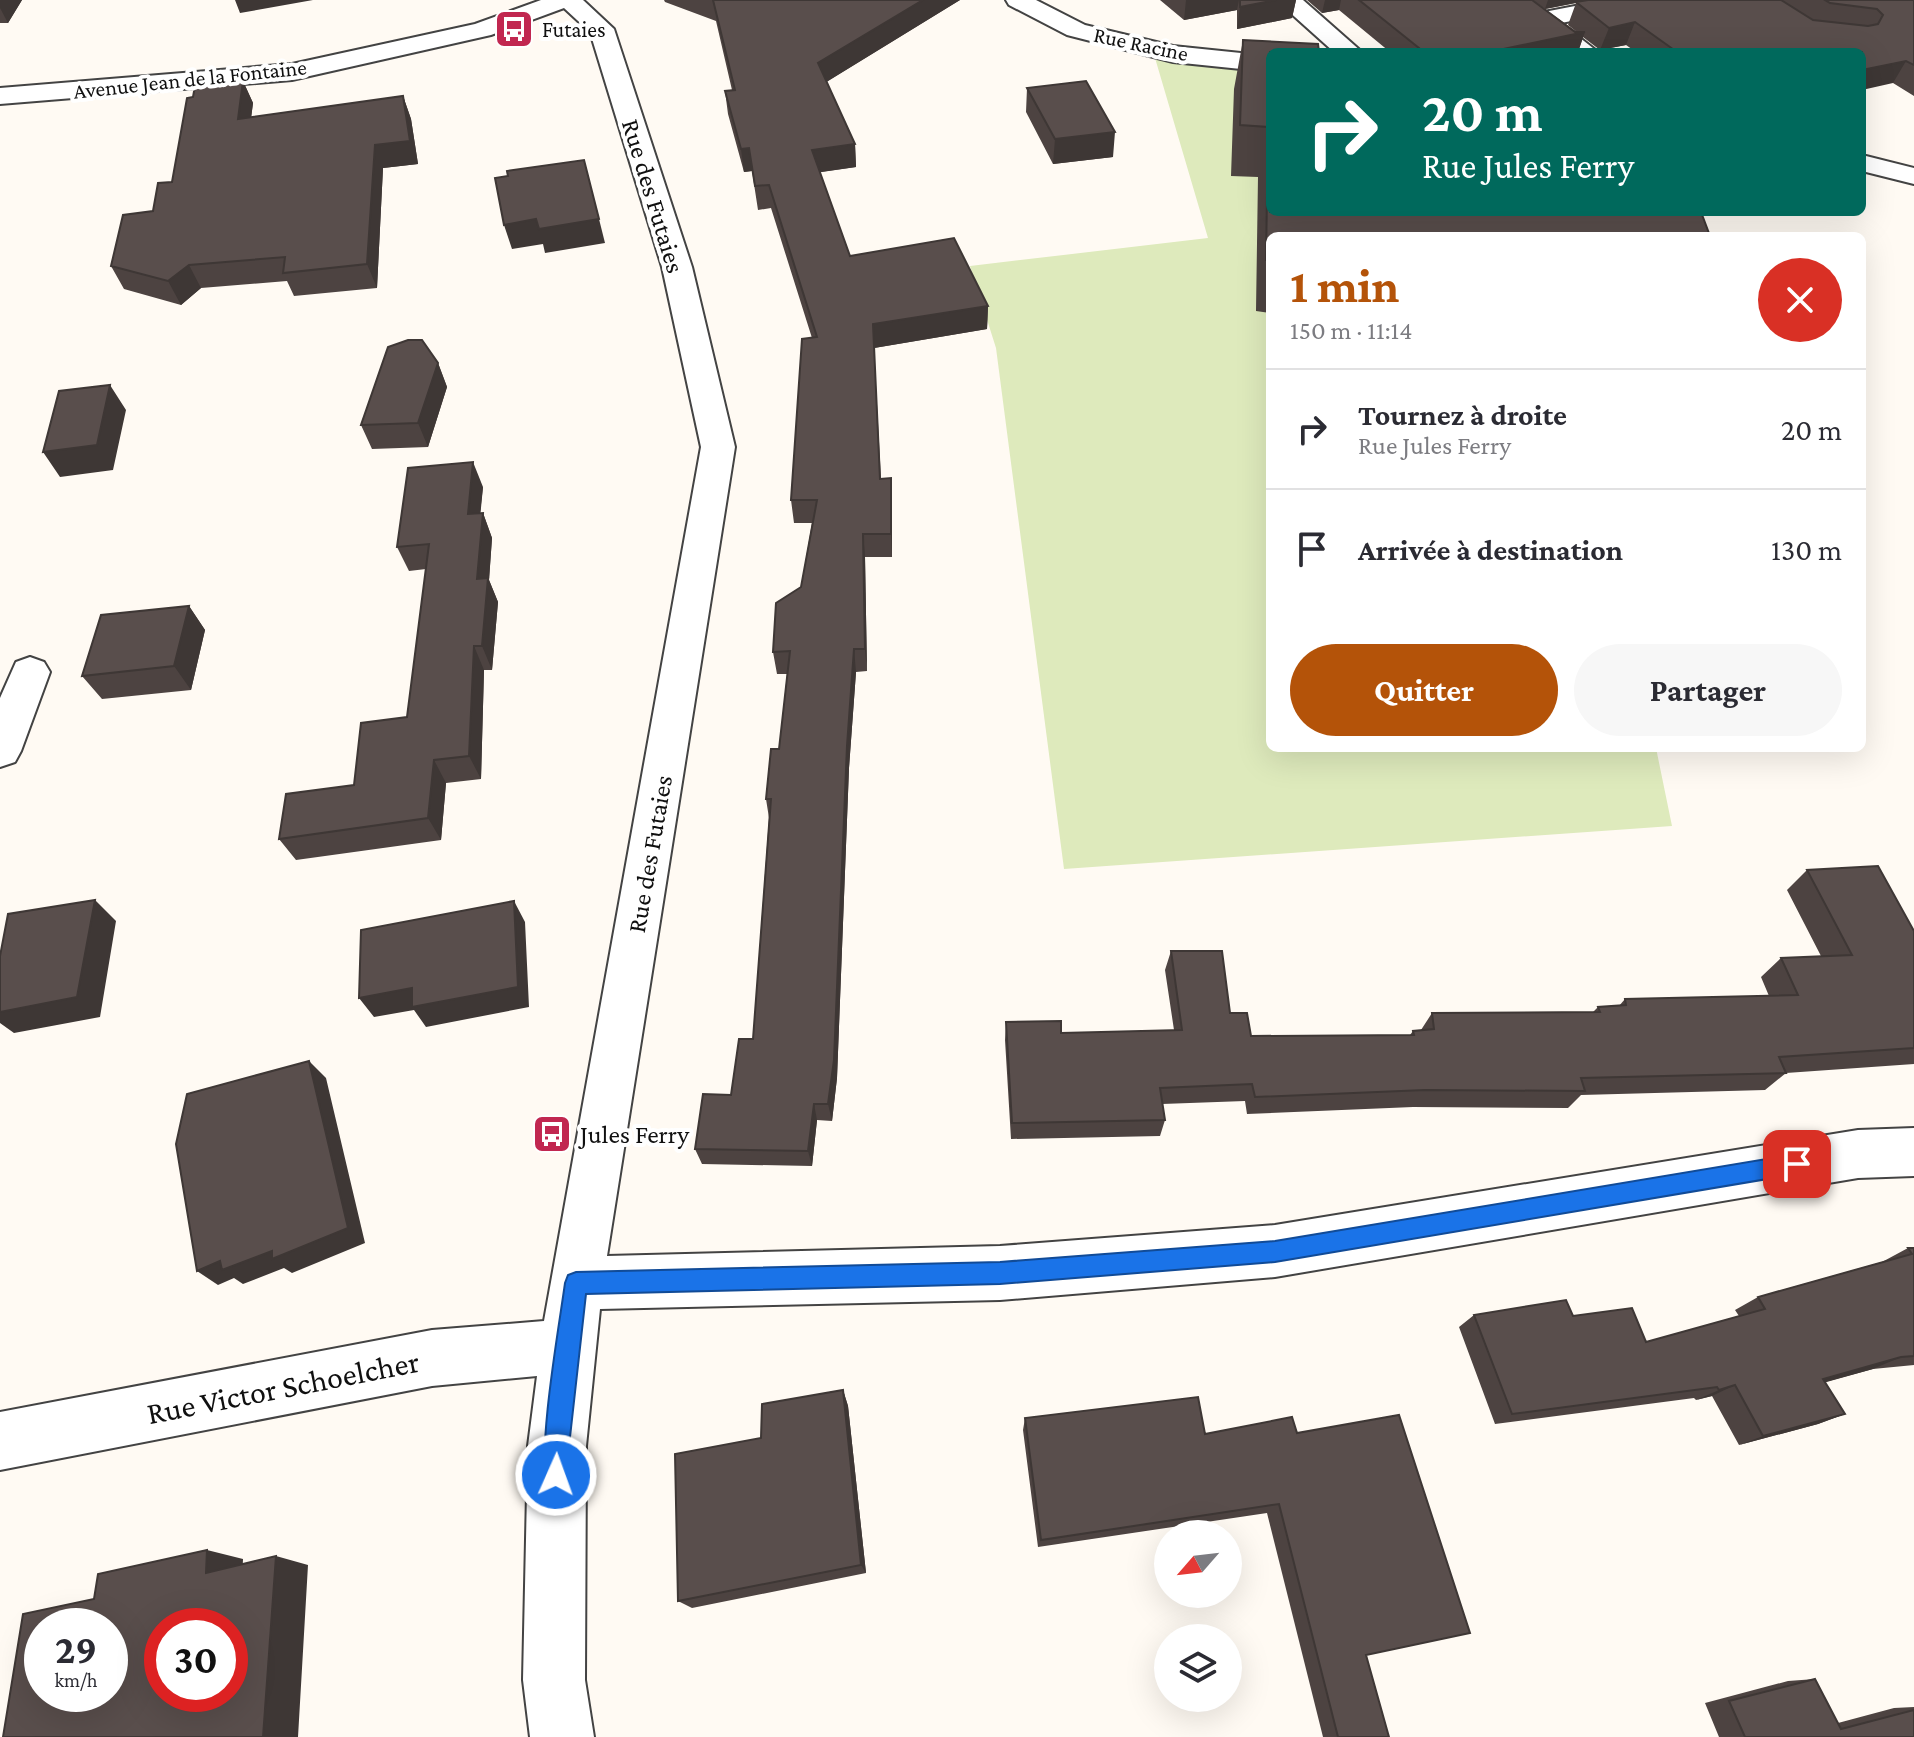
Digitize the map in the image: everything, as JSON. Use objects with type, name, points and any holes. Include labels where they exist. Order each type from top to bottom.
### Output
[{"type":"street","name":"Avenue Jean de la Fontaine","points":[[0,96],[292,72],[482,30],[566,0]]},
{"type":"street","name":"Rue des Futaies","points":[[562,1737],[554,1680],[557,1446],[568,1346],[576,1283],[718,447],[677,267],[602,29],[566,0]]},
{"type":"street","name":"Rue Racine","points":[[1018,0],[1076,30],[1173,54],[1266,64]]},
{"type":"street","points":[[1288,0],[1344,48]]},
{"type":"street","points":[[1512,0],[1579,48]]},
{"type":"street","points":[[1540,20],[1644,0]]},
{"type":"street","points":[[1866,164],[1914,176]]},
{"type":"street","points":[[0,751],[30,672]]},
{"type":"street","points":[[576,1283],[1000,1273],[1275,1251],[1858,1154],[1914,1152]]},
{"type":"street","name":"Rue Victor Schoelcher","points":[[0,1441],[432,1358],[568,1346]]},
{"type":"green space","points":[[1155,58],[1266,70],[1266,216],[1270,216],[1270,232],[1266,232],[1266,752],[1657,752],[1672,826],[1064,869],[996,348],[970,266],[1208,238]]},
{"type":"building","points":[[713,0],[923,0],[818,63],[855,144],[812,150],[850,256],[954,238],[988,306],[873,324],[880,479],[891,478],[891,534],[863,534],[865,649],[854,649],[834,1060],[828,1104],[814,1104],[808,1151],[695,1149],[703,1094],[731,1095],[739,1039],[753,1039],[771,799],[766,799],[771,749],[779,749],[790,651],[773,652],[776,603],[801,587],[817,500],[791,500],[802,339],[817,337],[769,185],[755,186],[749,148],[741,149],[725,91],[735,90]]},
{"type":"building","points":[[1240,0],[1276,0],[1240,7]]},
{"type":"building","points":[[1359,0],[1532,0],[1575,32],[1585,32],[1508,48],[1419,48]]},
{"type":"building","points":[[1781,0],[1813,20],[1868,26],[1878,24],[1883,15],[1877,9],[1825,0],[1914,0],[1914,65],[1906,61],[1866,69],[1866,48],[1671,48],[1635,22],[1609,28],[1576,2]]},
{"type":"building","points":[[1243,40],[1318,44],[1318,48],[1266,48],[1266,127],[1240,125]]},
{"type":"building","points":[[243,81],[238,119],[403,96],[410,141],[375,145],[367,264],[283,273],[285,257],[189,265],[168,281],[111,266],[123,215],[153,211],[158,183],[172,182],[187,98],[193,97],[195,86]]},
{"type":"building","points":[[1086,81],[1115,132],[1055,139],[1027,88]]},
{"type":"building","points":[[584,160],[599,219],[539,229],[536,219],[504,225],[495,178],[508,176],[507,171]]},
{"type":"building","points":[[1267,216],[1702,216],[1708,232],[1266,232]]},
{"type":"building","points":[[408,340],[422,340],[438,363],[418,423],[361,425],[388,347]]},
{"type":"building","points":[[110,385],[97,445],[43,452],[59,391]]},
{"type":"building","points":[[473,462],[468,514],[483,513],[477,579],[488,578],[482,646],[474,646],[469,756],[434,760],[428,818],[279,839],[286,794],[354,785],[361,723],[407,717],[429,544],[397,547],[408,468]]},
{"type":"building","points":[[189,606],[174,666],[82,676],[101,615]]},
{"type":"building","points":[[1878,866],[1914,931],[1914,1048],[1779,1057],[1786,1073],[1581,1078],[1585,1091],[1425,1090],[1255,1097],[1252,1084],[1160,1088],[1165,1120],[1012,1123],[1006,1022],[1061,1021],[1061,1033],[1182,1030],[1171,951],[1222,951],[1230,1013],[1247,1013],[1251,1036],[1414,1035],[1413,1031],[1434,1029],[1432,1013],[1600,1012],[1598,1007],[1626,1005],[1625,999],[1798,995],[1781,958],[1852,955],[1807,870]]},
{"type":"building","points":[[95,900],[77,997],[0,1012],[0,956],[8,914]]},
{"type":"building","points":[[514,901],[518,987],[412,1007],[412,988],[359,998],[361,930]]},
{"type":"building","points":[[309,1061],[348,1228],[272,1259],[272,1251],[222,1270],[220,1261],[197,1271],[176,1144],[187,1094]]},
{"type":"building","points":[[1908,1248],[1914,1248],[1914,1356],[1823,1379],[1845,1414],[1763,1436],[1735,1385],[1719,1390],[1717,1387],[1512,1414],[1474,1315],[1566,1300],[1573,1316],[1632,1308],[1646,1342],[1765,1309],[1758,1297],[1912,1254]]},
{"type":"building","points":[[843,1390],[861,1565],[678,1601],[675,1454],[761,1438],[762,1404]]},
{"type":"building","points":[[1198,1397],[1205,1434],[1292,1417],[1297,1433],[1399,1415],[1470,1633],[1366,1655],[1389,1737],[1338,1737],[1279,1504],[1173,1520],[1154,1520],[1154,1523],[1041,1540],[1025,1418]]},
{"type":"building","points":[[207,1550],[206,1573],[276,1556],[263,1737],[3,1737],[24,1614],[24,1712],[128,1712],[128,1608],[51,1608],[94,1599],[98,1574]]},
{"type":"building","points":[[1815,1679],[1841,1729],[1914,1710],[1914,1737],[1745,1737],[1729,1701]]},
{"type":"place","name":"Futaies","points":[[514,29]]},
{"type":"place","name":"Jules Ferry","points":[[552,1134]]},
{"type":"route","points":[[556,1475],[576,1283],[1000,1273],[1275,1251],[1797,1164]]}]
